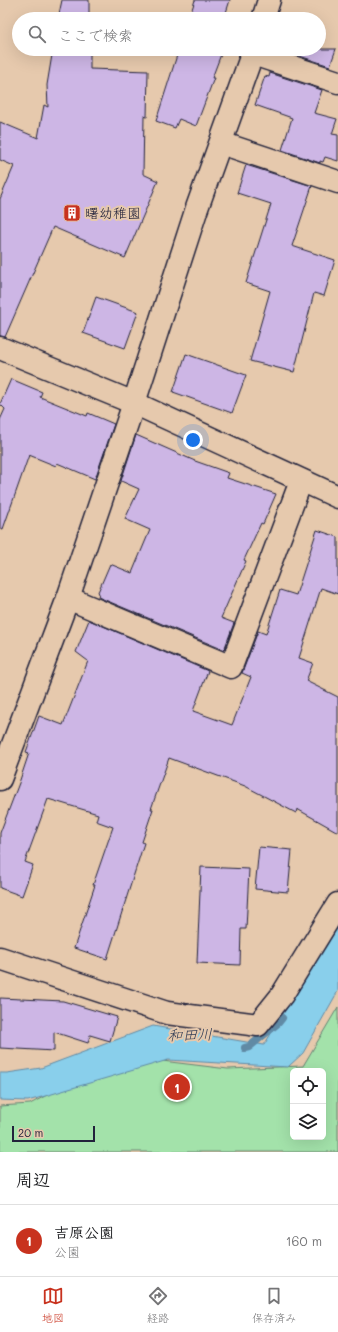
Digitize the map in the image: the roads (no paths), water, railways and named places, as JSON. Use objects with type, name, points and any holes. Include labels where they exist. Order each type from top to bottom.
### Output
[{"type":"street","points":[[265,12],[269,0]]},
{"type":"street","points":[[0,780],[68,598],[134,403],[197,208],[252,56]]},
{"type":"street","points":[[264,56],[338,82]]},
{"type":"street","points":[[221,143],[338,182]]},
{"type":"street","points":[[0,348],[134,403],[338,497]]},
{"type":"street","points":[[68,598],[231,667],[301,481]]},
{"type":"street","points":[[0,958],[167,1013],[258,1025],[282,995],[338,904]]},
{"type":"water","points":[[338,925],[338,991],[303,1053],[288,1067],[168,1060],[28,1101],[0,1100],[0,1073],[41,1068],[153,1026],[264,1045]]},
{"type":"waterway","name":"和田川","points":[[245,1048],[249,1047],[282,1018]]},
{"type":"place","name":"曙幼稚園","points":[[72,213]]},
{"type":"place","name":"吉原公園","points":[[177,1087]]}]
